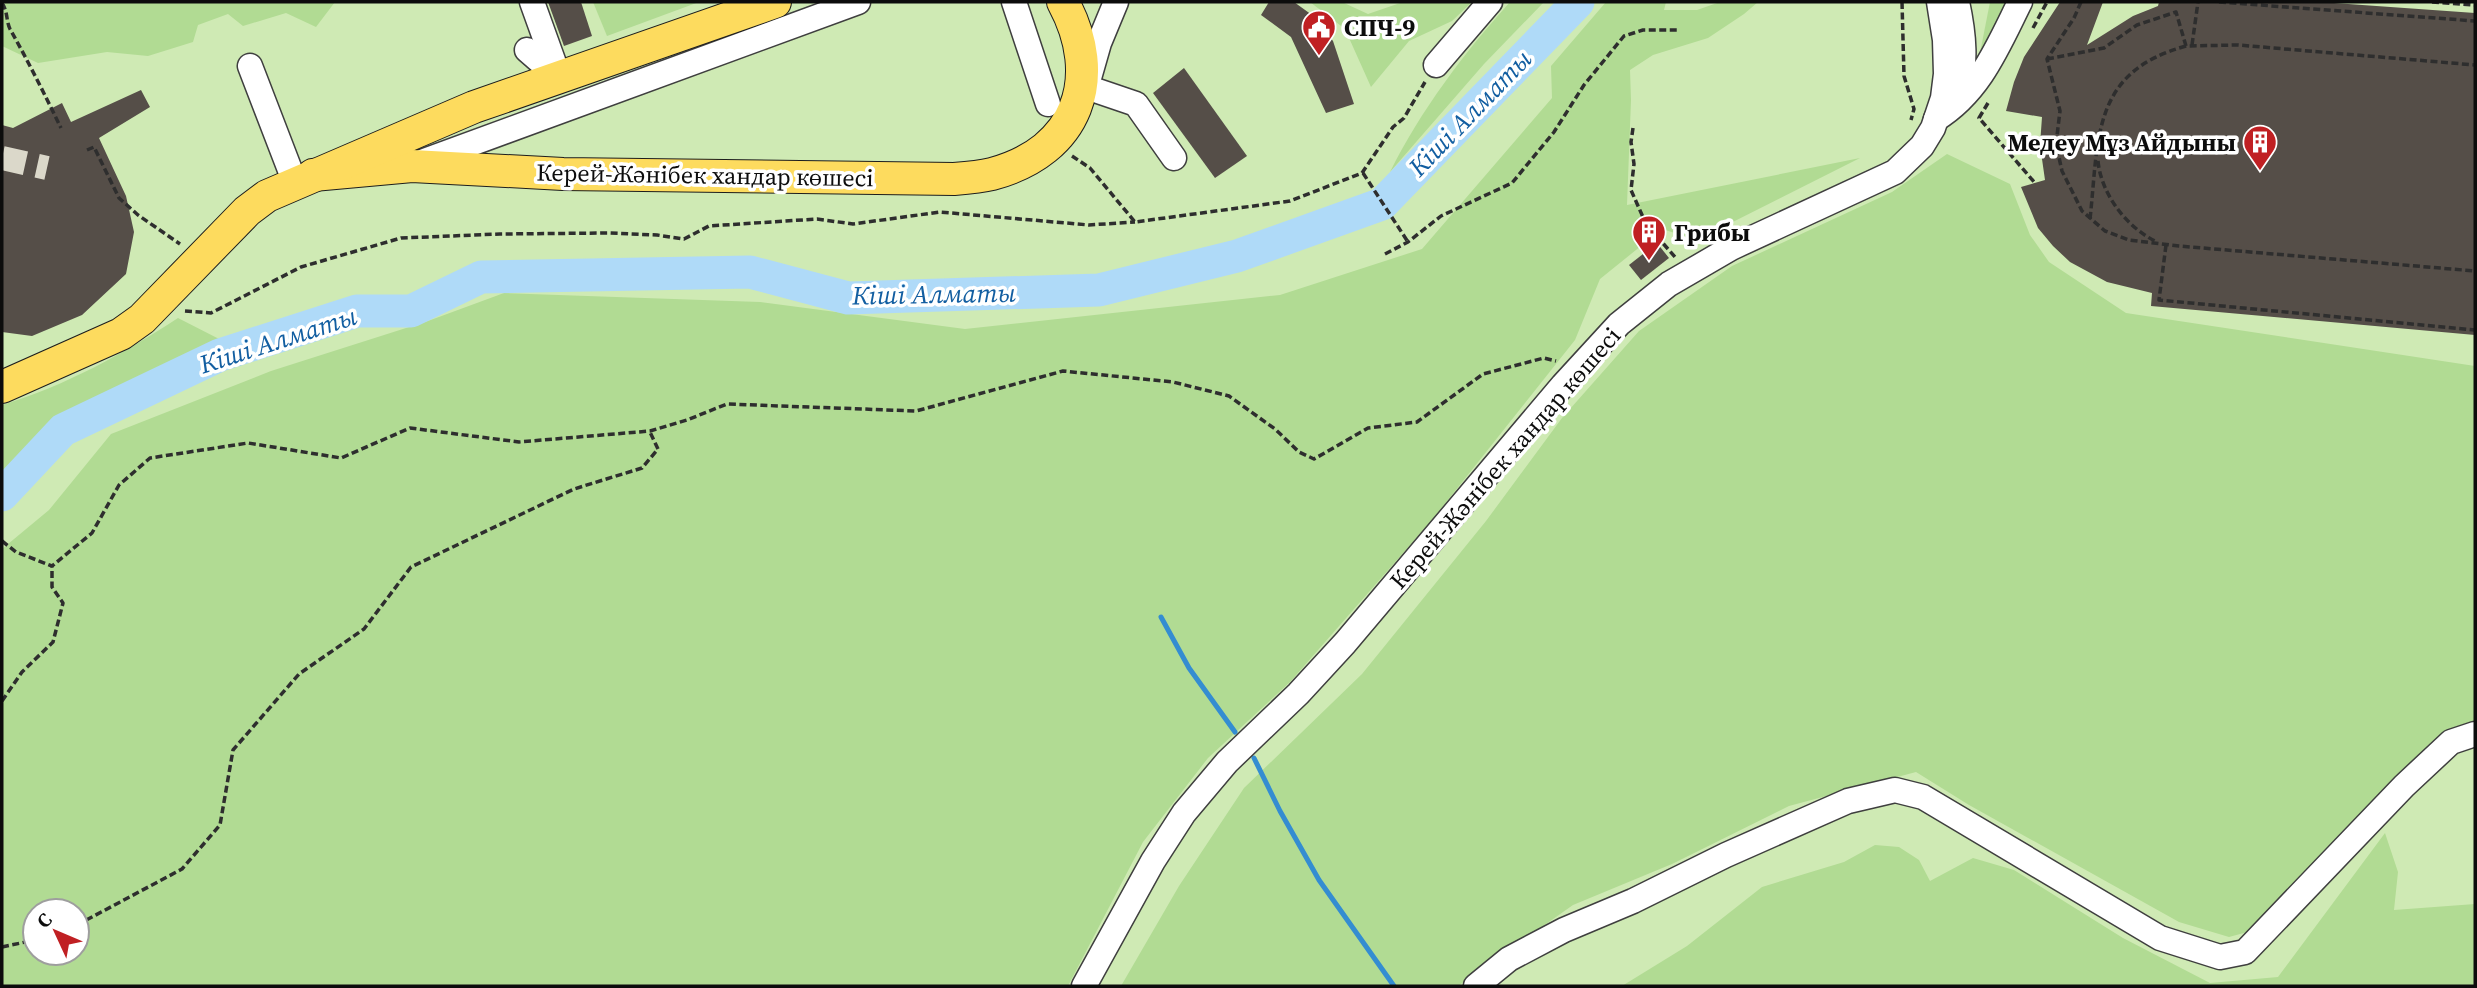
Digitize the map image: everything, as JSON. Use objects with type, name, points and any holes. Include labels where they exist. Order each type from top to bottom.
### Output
[{"type":"main road","name":"Керей-Жәнібек хандар көшесі","points":[[2,387],[121,334],[142,319],[247,211],[267,196],[462,112],[775,2]]},
{"type":"main road","name":"Керей-Жәнібек хандар көшесі","points":[[304,179],[412,166],[563,174],[954,179],[990,175],[1034,156],[1065,129],[1069,102],[1081,84],[1082,63],[1073,20],[1063,2]]},
{"type":"street","points":[[531,2],[559,77]]},
{"type":"street","points":[[412,166],[858,2]]},
{"type":"street","points":[[1014,2],[1069,102],[1136,104],[1174,158]]},
{"type":"street","name":"Керей-Жәнібек хандар көшесі","points":[[1069,102],[1116,2]]},
{"type":"street","points":[[1436,65],[1490,2]]},
{"type":"street","name":"Керей-Жәнібек хандар көшесі","points":[[1939,2],[1945,40],[1945,113]]},
{"type":"street","name":"Керей-Жәнібек хандар көшесі","points":[[1084,986],[1153,861],[1184,813],[1227,762],[1345,643],[1563,385],[1619,324],[1669,284],[1731,248],[1895,172],[1922,146],[1945,113],[1962,80],[1964,34],[1957,2]]},
{"type":"street","points":[[1945,113],[1984,73],[2020,2]]},
{"type":"street","points":[[527,50],[559,77]]},
{"type":"street","points":[[250,66],[304,179]]},
{"type":"street","points":[[1476,986],[1509,959],[1564,930],[1633,901],[1726,855],[1848,801],[1895,790],[1923,797],[2160,938],[2220,957],[2245,952],[2404,786],[2451,742],[2475,734]]},
{"type":"path","points":[[1902,2],[1904,76],[1914,109],[1911,122]]},
{"type":"path","points":[[2027,37],[2047,2]]},
{"type":"path","points":[[2081,2],[2074,18],[2047,59],[2060,111],[2056,144],[2058,158],[2074,200],[2105,232],[2167,245],[2475,271]]},
{"type":"path","points":[[2192,46],[2198,2]]},
{"type":"path","points":[[2219,2],[2475,21]]},
{"type":"path","points":[[2432,2],[2475,5]]},
{"type":"path","points":[[2,3],[7,10],[8,26],[20,43],[61,128]]},
{"type":"path","points":[[2047,59],[2104,48],[2137,25],[2176,12],[2186,46]]},
{"type":"path","points":[[1385,254],[1408,242],[1441,216],[1512,183],[1554,132],[1584,85],[1624,36],[1643,30],[1678,30]]},
{"type":"path","points":[[2090,219],[2103,114],[2118,87],[2146,61],[2157,55],[2186,46],[2238,45],[2475,65]]},
{"type":"path","points":[[176,310],[211,313],[301,267],[401,238],[609,233],[684,239],[709,226],[817,219],[853,224],[940,212],[1089,225],[1135,222],[1290,201],[1362,173],[1393,127],[1404,118],[1436,65]]},
{"type":"path","points":[[1993,95],[1979,118],[2035,183]]},
{"type":"path","points":[[1633,128],[1631,142],[1634,164],[1631,190],[1646,224],[1679,261]]},
{"type":"path","points":[[1052,143],[1090,168],[1135,222]]},
{"type":"path","points":[[87,150],[94,147],[119,198],[138,215],[184,247],[178,253]]},
{"type":"path","points":[[2098,149],[2100,176],[2113,202],[2148,238],[2167,245]]},
{"type":"path","points":[[1362,173],[1408,242]]},
{"type":"path","points":[[2167,245],[2159,300],[2475,330]]},
{"type":"path","points":[[52,566],[92,533],[119,485],[150,458],[248,443],[341,458],[410,428],[519,442],[650,431],[687,421],[727,404],[916,411],[1063,371],[1173,382],[1229,396],[1275,429],[1299,453],[1314,459],[1368,428],[1417,422],[1483,374],[1544,358],[1564,363]]},
{"type":"path","points":[[91,918],[182,869],[220,825],[233,750],[299,674],[364,629],[411,568],[574,489],[642,468],[658,449],[650,431]]},
{"type":"path","points":[[2,541],[16,552],[52,566]]},
{"type":"path","points":[[2,701],[22,673],[53,642],[63,603],[52,587],[52,566]]},
{"type":"path","points":[[2,947],[21,943]]},
{"type":"green space","points":[[2,2],[2475,2],[2475,924],[2335,986],[893,986],[2,668]]},
{"type":"green space","points":[[2,2],[335,2],[316,27],[286,13],[243,26],[228,14],[198,25],[193,42],[148,56],[107,52],[38,63],[2,46]]},
{"type":"green space","points":[[593,2],[699,2],[607,36]]},
{"type":"green space","points":[[1310,2],[1342,2],[1368,14],[1403,2],[1472,2],[1452,21],[1409,41],[1371,87],[1345,29]]},
{"type":"green space","points":[[1510,2],[1544,2],[1484,64],[1390,172],[1415,126],[1444,83]]},
{"type":"green space","points":[[1606,2],[1666,2],[1664,10],[1697,10],[1720,2],[1758,2],[1708,38],[1653,55],[1630,70],[1627,205],[1860,158],[1697,240],[1662,229],[1600,279],[1575,340],[1432,520],[1290,682],[1208,758],[1143,842],[1068,986],[2,986],[2,549],[49,510],[111,434],[271,371],[428,321],[504,293],[760,302],[965,329],[1280,295],[1422,249],[1552,98],[1551,66]]},
{"type":"green space","points":[[1990,2],[2011,2],[1989,57],[1980,53]]},
{"type":"green space","points":[[1947,154],[2010,184],[2030,235],[2049,262],[2126,313],[2475,366],[2475,725],[2266,927],[2229,937],[2179,922],[1969,805],[1916,772],[1789,806],[1672,864],[1573,905],[1458,986],[1121,986],[1179,886],[1244,788],[1362,674],[1486,521],[1562,418],[1639,331],[1732,266],[1892,192]]},
{"type":"green space","points":[[178,318],[225,342],[59,424],[2,481],[2,405],[93,368]]},
{"type":"green space","points":[[2385,833],[2398,872],[2394,910],[2475,904],[2475,986],[1622,986],[1687,946],[1762,887],[1844,862],[1875,845],[1899,847],[1919,860],[1930,881],[1973,858],[2014,870],[2123,938],[2210,983],[2278,977]]},
{"type":"building","points":[[548,2],[581,2],[592,36],[564,46]]},
{"type":"building","name":"СПЧ-9","points":[[1269,2],[1294,2],[1312,15],[1333,41],[1354,104],[1326,113],[1291,37],[1261,15]]},
{"type":"building","name":"Медеу Мұз Айдыны","points":[[2060,2],[2103,2],[2087,45],[2133,16],[2158,6],[2159,2],[2320,2],[2475,13],[2475,335],[2151,306],[2152,293],[2107,282],[2070,262],[2038,228],[2021,187],[2045,180],[2040,145],[2042,117],[2006,111],[2024,57]]},
{"type":"building","points":[[1184,68],[1247,156],[1215,178],[1153,93]]},
{"type":"building","points":[[141,90],[150,107],[99,138],[126,196],[134,232],[126,274],[82,315],[32,336],[2,332],[2,125],[13,128],[62,103],[71,122]]},
{"type":"building","name":"Грибы","points":[[1657,243],[1669,258],[1641,280],[1629,265]]},
{"type":"waterway","name":"Кіші Алматы","points":[[2,495],[63,430],[220,355],[357,311],[411,311],[481,277],[750,272],[848,298],[1099,290],[1237,256],[1382,204],[1578,2]]},
{"type":"waterway","points":[[1161,617],[1189,668],[1235,732]]},
{"type":"waterway","points":[[1254,758],[1319,880],[1394,986]]},
{"type":"tunnel","points":[[2,158],[47,168]]},
{"type":"place","name":"СПЧ-9","points":[[1319,57]]},
{"type":"place","name":"Медеу Мұз Айдыны","points":[[2260,172]]},
{"type":"place","name":"Грибы","points":[[1649,262]]}]
